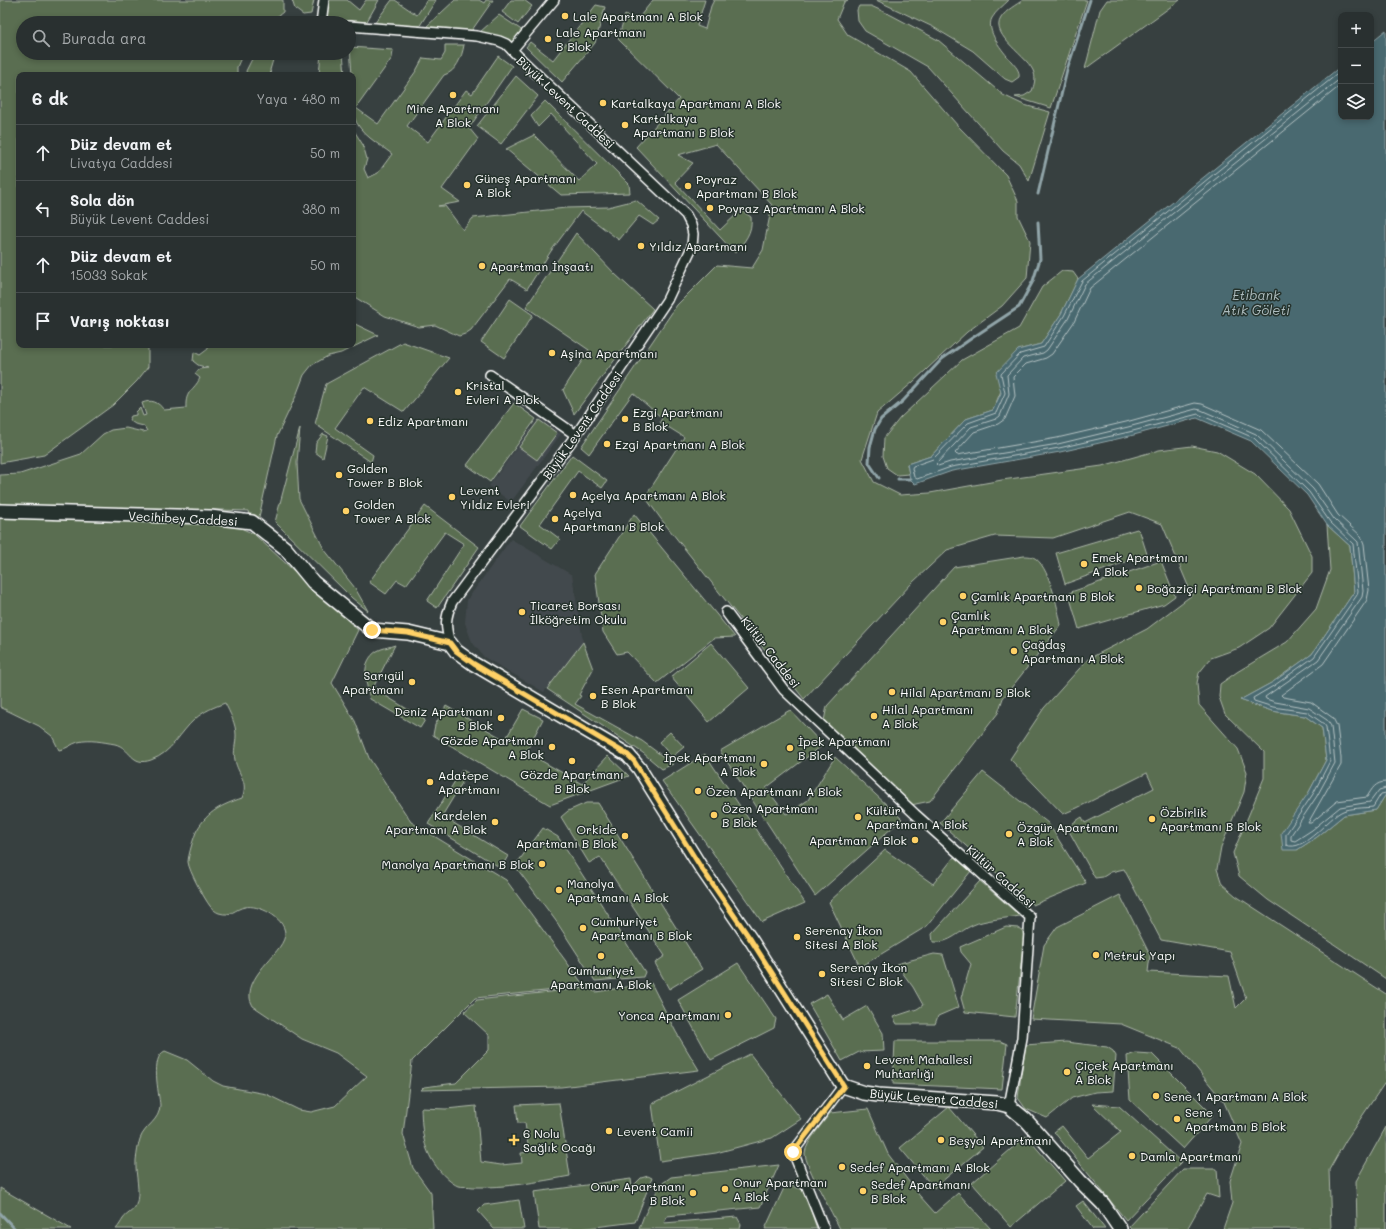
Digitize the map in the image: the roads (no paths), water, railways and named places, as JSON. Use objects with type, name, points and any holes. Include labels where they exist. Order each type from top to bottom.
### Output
[{"type":"street","points":[[322,16],[324,0]]},
{"type":"street","points":[[512,50],[554,0]]},
{"type":"street","name":"Büyük Levent Caddesi","points":[[356,27],[477,36],[506,44],[686,215],[692,229],[692,247],[667,300],[576,435],[452,602],[446,622],[450,643]]},
{"type":"street","points":[[490,375],[576,435]]},
{"type":"street","name":"Vecihibey Caddesi","points":[[0,511],[210,517],[252,522],[285,548],[313,582],[372,630],[408,633],[450,643]]},
{"type":"street","name":"Kültür Caddesi","points":[[726,612],[784,690],[915,814],[1030,917],[1022,1038],[1009,1106]]},
{"type":"street","points":[[450,643],[456,651],[474,664],[628,755],[634,761],[700,866],[751,940],[844,1086],[793,1152],[824,1229]]},
{"type":"street","name":"Büyük Levent Caddesi","points":[[844,1086],[864,1093],[878,1095],[997,1103],[1009,1106],[1026,1120],[1080,1181],[1103,1204],[1120,1229]]},
{"type":"water","name":"Etibank Atık Göleti","points":[[1386,30],[1386,794],[1376,810],[1344,815],[1317,837],[1297,850],[1283,850],[1281,833],[1309,792],[1326,760],[1322,728],[1305,716],[1272,711],[1240,700],[1273,682],[1312,654],[1354,592],[1350,546],[1327,525],[1307,495],[1251,441],[1197,418],[1130,436],[1060,452],[952,471],[915,484],[910,479],[907,464],[931,456],[966,419],[993,410],[1001,393],[996,373],[1018,350],[1041,344],[1061,314],[1078,279],[1338,68],[1338,120],[1374,120],[1374,40]]},
{"type":"waterway","points":[[1038,194],[1067,70],[1090,0]]},
{"type":"waterway","points":[[879,478],[869,463],[870,447],[875,429],[881,419],[903,401],[942,359],[1019,307],[1033,281],[1040,259],[1038,222]]},
{"type":"waterway","points":[[898,479],[910,479]]},
{"type":"waterway","points":[[0,1213],[15,1229]]},
{"type":"place","name":"Lale Apartmanı A Blok","points":[[565,16]]},
{"type":"place","name":"Lale Apartmanı B Blok","points":[[548,39]]},
{"type":"place","name":"Mine Apartmanı A Blok","points":[[453,95]]},
{"type":"place","name":"Kartalkaya Apartmanı A Blok","points":[[603,103]]},
{"type":"place","name":"Kartalkaya Apartmanı B Blok","points":[[625,125]]},
{"type":"place","name":"Güneş Apartmanı A Blok","points":[[467,185]]},
{"type":"place","name":"Poyraz Apartmanı B Blok","points":[[688,186]]},
{"type":"place","name":"Poyraz Apartmanı A Blok","points":[[710,208]]},
{"type":"place","name":"Yıldız Apartmanı","points":[[641,246]]},
{"type":"place","name":"Apartman İnşaatı","points":[[482,266]]},
{"type":"place","name":"Aşina Apartmanı","points":[[552,353]]},
{"type":"place","name":"Kristal Evleri A Blok","points":[[458,392]]},
{"type":"place","name":"Ezgi Apartmanı B Blok","points":[[625,419]]},
{"type":"place","name":"Ediz Apartmanı","points":[[370,421]]},
{"type":"place","name":"Ezgi Apartmanı A Blok","points":[[607,444]]},
{"type":"place","name":"Golden Tower B Blok","points":[[339,475]]},
{"type":"place","name":"Açelya Apartmanı A Blok","points":[[573,495]]},
{"type":"place","name":"Levent Yıldız Evleri","points":[[452,497]]},
{"type":"place","name":"Golden Tower A Blok","points":[[346,511]]},
{"type":"place","name":"Açelya Apartmanı B Blok","points":[[555,519]]},
{"type":"place","name":"Emek Apartmanı A Blok","points":[[1084,564]]},
{"type":"place","name":"Boğaziçi Apartmanı B Blok","points":[[1139,588]]},
{"type":"place","name":"Çamlık Apartmanı B Blok","points":[[963,596]]},
{"type":"place","name":"Ticaret Borsası İlköğretim Okulu","points":[[522,612]]},
{"type":"place","name":"Çamlık Apartmanı A Blok","points":[[943,622]]},
{"type":"place","name":"Çağdaş Apartmanı A Blok","points":[[1014,651]]},
{"type":"place","name":"Sarıgül Apartmanı","points":[[412,682]]},
{"type":"place","name":"Hilal Apartmanı B Blok","points":[[892,692]]},
{"type":"place","name":"Esen Apartmanı B Blok","points":[[593,696]]},
{"type":"place","name":"Hilal Apartmanı A Blok","points":[[874,716]]},
{"type":"place","name":"Deniz Apartmanı B Blok","points":[[501,718]]},
{"type":"place","name":"Gözde Apartmanı A Blok","points":[[552,747]]},
{"type":"place","name":"İpek Apartmanı B Blok","points":[[790,748]]},
{"type":"place","name":"Gözde Apartmanı B Blok","points":[[572,761]]},
{"type":"place","name":"İpek Apartmanı A Blok","points":[[764,764]]},
{"type":"place","name":"Adatepe Apartmanı","points":[[430,782]]},
{"type":"place","name":"Özen Apartmanı A Blok","points":[[698,791]]},
{"type":"place","name":"Özen Apartmanı B Blok","points":[[714,815]]},
{"type":"place","name":"Kültür Apartmanı A Blok","points":[[858,817]]},
{"type":"place","name":"Özbirlik Apartmanı B Blok","points":[[1152,819]]},
{"type":"place","name":"Kardelen Apartmanı A Blok","points":[[495,822]]},
{"type":"place","name":"Özgür Apartmanı A Blok","points":[[1009,834]]},
{"type":"place","name":"Orkide Apartmanı B Blok","points":[[625,836]]},
{"type":"place","name":"Apartman A Blok","points":[[915,840]]},
{"type":"place","name":"Manolya Apartmanı B Blok","points":[[542,864]]},
{"type":"place","name":"Manolya Apartmanı A Blok","points":[[559,890]]},
{"type":"place","name":"Cumhuriyet Apartmanı B Blok","points":[[583,928]]},
{"type":"place","name":"Serenay İkon Sitesi A Blok","points":[[797,937]]},
{"type":"place","name":"Metruk Yapı","points":[[1096,955]]},
{"type":"place","name":"Cumhuriyet Apartmanı A Blok","points":[[601,956]]},
{"type":"place","name":"Serenay İkon Sitesi C Blok","points":[[822,974]]},
{"type":"place","name":"Yonca Apartmanı","points":[[728,1015]]},
{"type":"place","name":"Levent Mahallesi Muhtarlığı","points":[[867,1066]]},
{"type":"place","name":"Çiçek Apartmanı A Blok","points":[[1067,1072]]},
{"type":"place","name":"Sene 1 Apartmanı A Blok","points":[[1156,1096]]},
{"type":"place","name":"Sene 1 Apartmanı B Blok","points":[[1177,1119]]},
{"type":"place","name":"Levent Camii","points":[[609,1131]]},
{"type":"place","name":"6 Nolu Sağlık Ocağı","points":[[514,1140]]},
{"type":"place","name":"Beşyol Apartmanı","points":[[941,1140]]},
{"type":"place","name":"Damla Apartmanı","points":[[1132,1156]]},
{"type":"place","name":"Sedef Apartmanı A Blok","points":[[842,1167]]},
{"type":"place","name":"Onur Apartmanı A Blok","points":[[725,1189]]},
{"type":"place","name":"Sedef Apartmanı B Blok","points":[[863,1191]]},
{"type":"place","name":"Onur Apartmanı B Blok","points":[[693,1193]]}]
